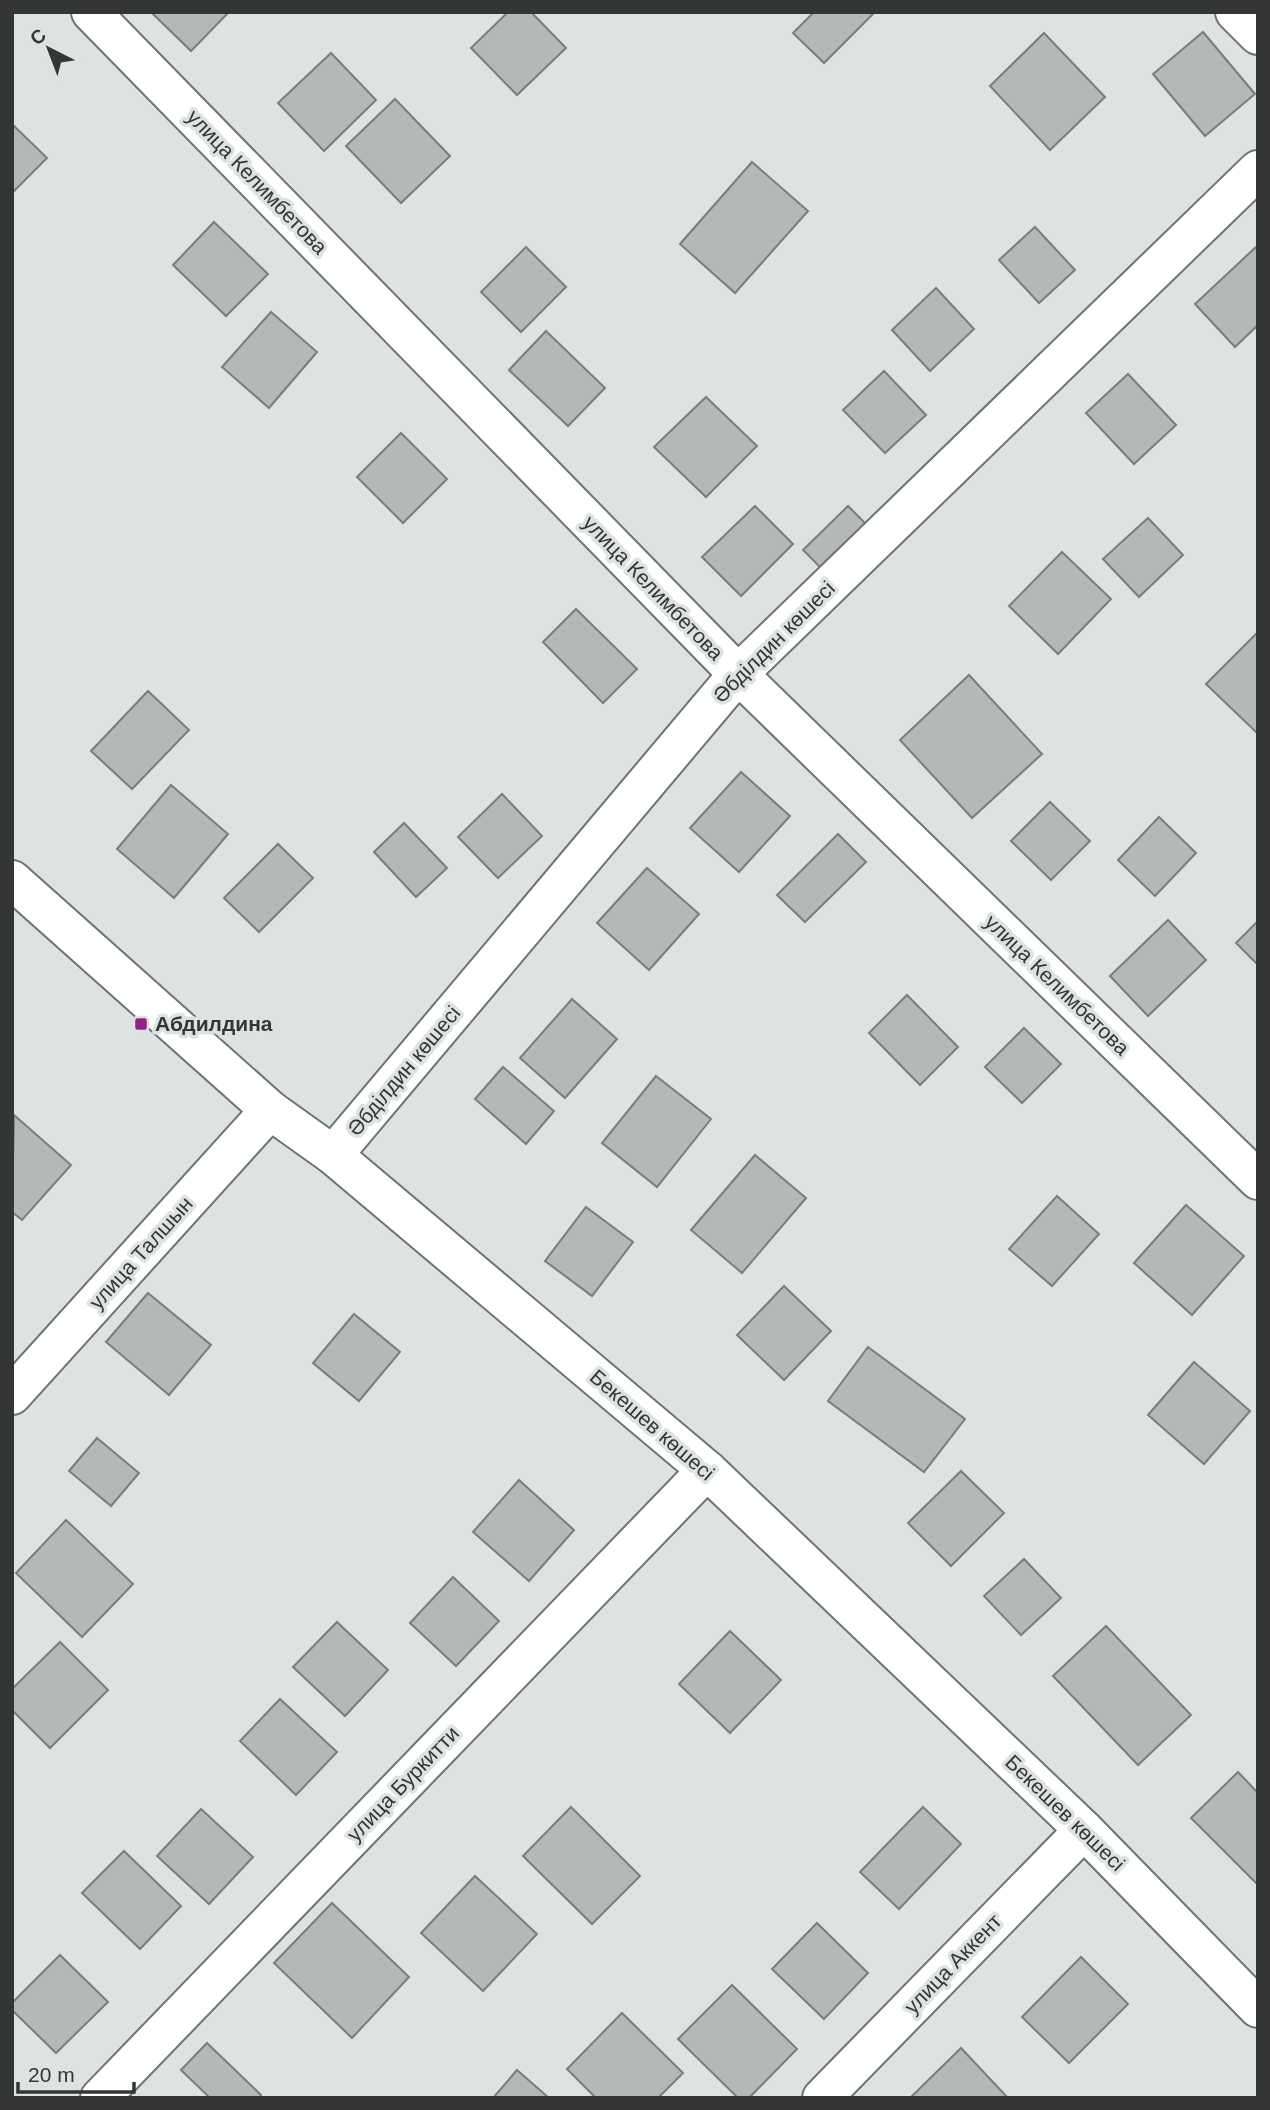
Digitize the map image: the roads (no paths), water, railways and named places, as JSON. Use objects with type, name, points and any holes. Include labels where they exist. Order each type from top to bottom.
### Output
[{"type":"street","name":"улица Келимбетова","points":[[91,12],[737,674],[1258,1180]]},
{"type":"street","points":[[1235,12],[1258,35]]},
{"type":"street","name":"Әбділдин көшесі","points":[[333,1155],[737,674],[1258,170]]},
{"type":"street","name":"Бекешев көшесі","points":[[12,880],[270,1110],[333,1155],[707,1470],[1084,1830],[1258,2008]]},
{"type":"street","name":"улица Талшын","points":[[12,1395],[270,1110]]},
{"type":"street","name":"улица Буркитти","points":[[100,2098],[707,1470]]},
{"type":"street","name":"улица Аккент","points":[[822,2098],[1084,1830]]},
{"type":"place","name":"Абдилдина","points":[[141,1024]]}]
